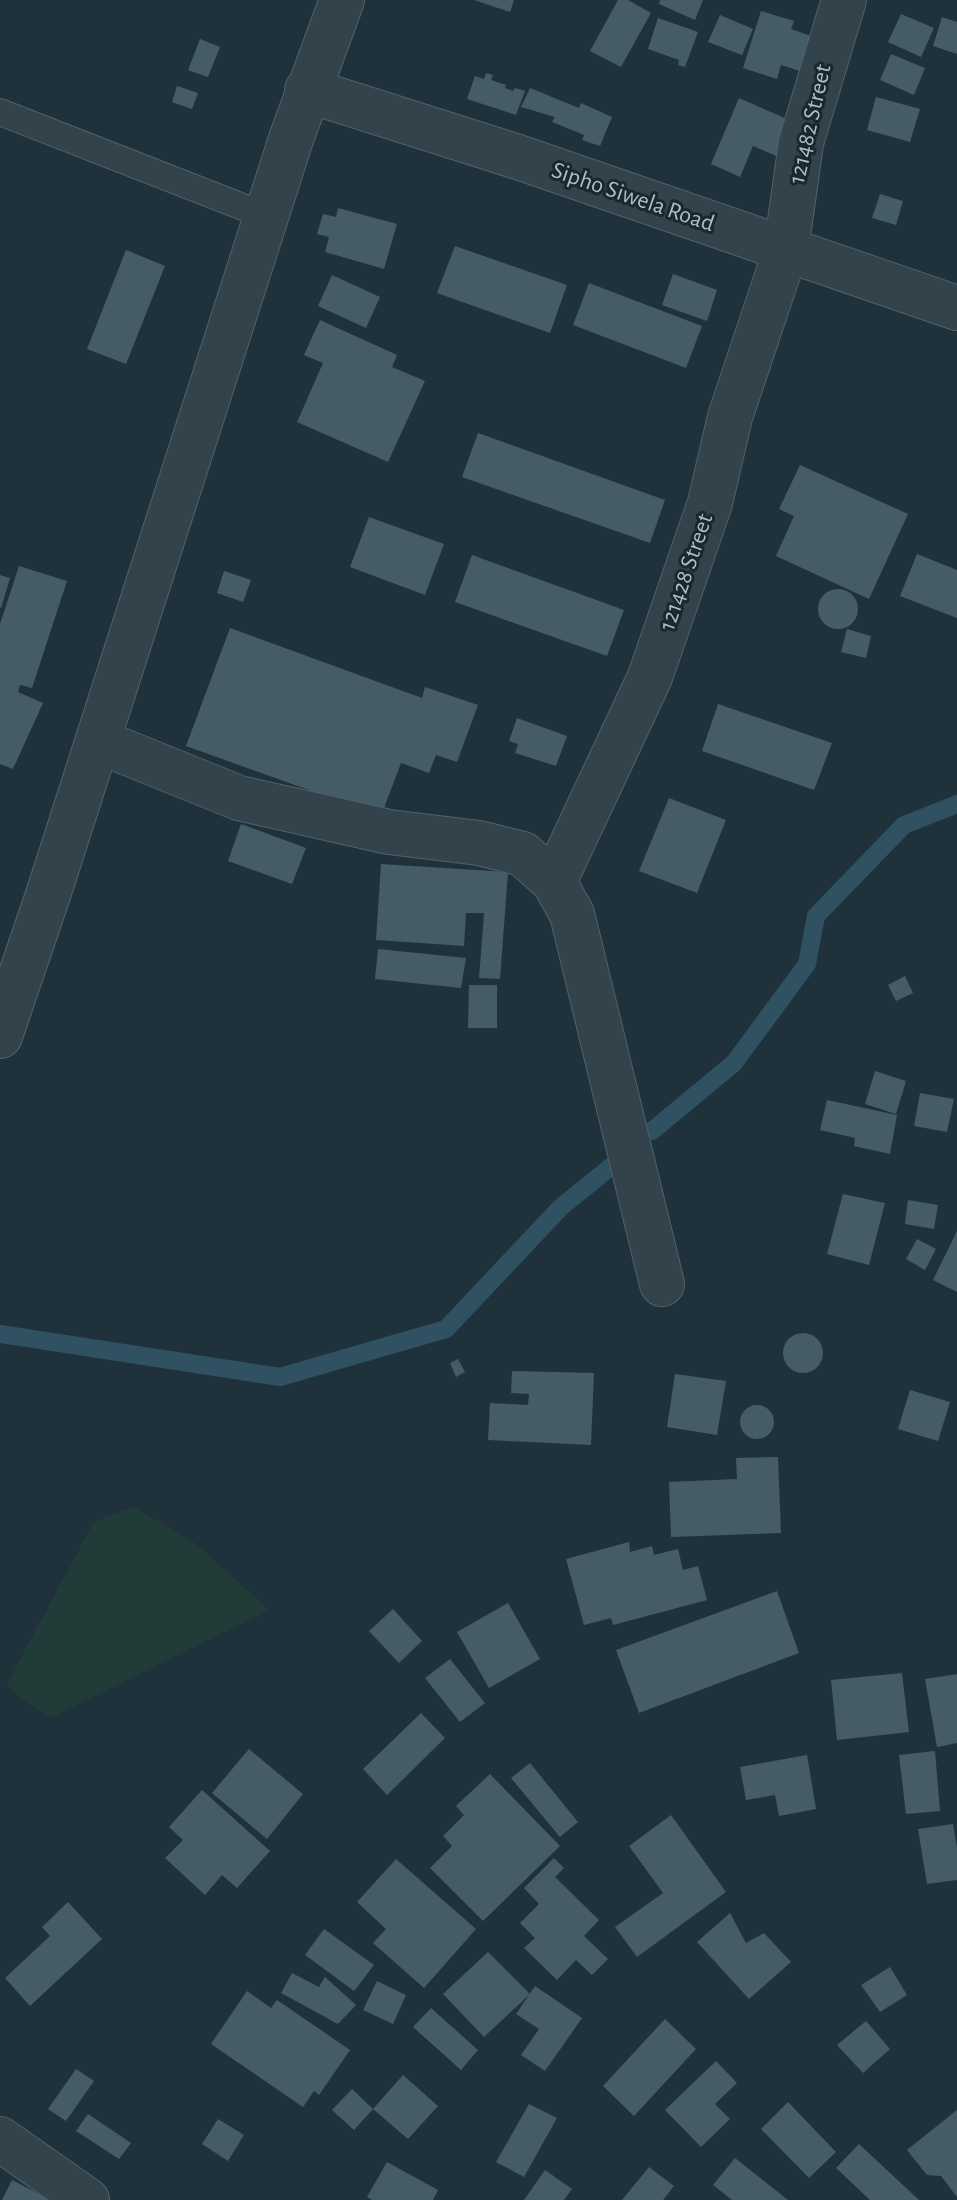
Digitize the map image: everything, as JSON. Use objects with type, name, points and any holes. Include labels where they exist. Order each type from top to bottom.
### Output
[{"type":"street","points":[[0,1036],[307,90],[342,0]]},
{"type":"street","name":"121482 Street","points":[[786,250],[801,143],[844,0]]},
{"type":"street","name":"Sipho Siwela Road","points":[[307,90],[518,157],[957,308]]},
{"type":"street","name":"121428 Street","points":[[554,882],[650,677],[710,503],[730,417],[786,250]]},
{"type":"street","points":[[98,741],[239,798],[389,832],[479,843],[523,854],[554,882],[572,914],[662,1284]]},
{"type":"street","points":[[0,2139],[87,2200]]},
{"type":"lane","points":[[0,112],[266,216]]},
{"type":"green space","points":[[134,1507],[195,1543],[269,1610],[50,1718],[6,1686],[94,1522]]},
{"type":"building","points":[[474,0],[514,0],[510,12]]},
{"type":"building","points":[[618,0],[628,0],[651,13],[621,67],[590,51]]},
{"type":"building","points":[[660,0],[703,0],[695,20],[659,4]]},
{"type":"building","points":[[761,11],[794,21],[791,29],[814,37],[803,72],[781,65],[777,79],[743,68]]},
{"type":"building","points":[[901,14],[934,28],[921,57],[888,42]]},
{"type":"building","points":[[720,15],[753,29],[742,55],[708,42]]},
{"type":"building","points":[[942,17],[957,22],[957,54],[933,46]]},
{"type":"building","points":[[658,18],[698,32],[685,67],[678,65],[679,60],[648,49]]},
{"type":"building","points":[[200,39],[220,47],[208,77],[188,70]]},
{"type":"building","points":[[891,54],[925,68],[914,95],[880,80]]},
{"type":"building","points":[[486,73],[493,75],[491,80],[506,85],[505,88],[525,91],[516,115],[467,99],[475,76],[484,79]]},
{"type":"building","points":[[177,86],[198,93],[192,109],[172,102]]},
{"type":"building","points":[[530,88],[579,108],[581,103],[612,117],[600,146],[582,140],[584,135],[552,122],[555,117],[521,107]]},
{"type":"building","points":[[876,97],[920,109],[910,142],[867,130]]},
{"type":"building","points":[[739,98],[796,123],[781,158],[753,146],[740,177],[711,164]]},
{"type":"building","points":[[880,194],[903,201],[896,225],[872,218]]},
{"type":"building","points":[[338,208],[397,224],[384,269],[325,252],[329,237],[317,234],[323,214],[336,217]]},
{"type":"building","points":[[455,246],[567,285],[550,333],[437,293]]},
{"type":"building","points":[[126,250],[165,266],[126,364],[87,349]]},
{"type":"building","points":[[673,274],[717,290],[707,321],[662,305]]},
{"type":"building","points":[[332,275],[380,297],[366,328],[318,306]]},
{"type":"building","points":[[589,283],[702,326],[686,368],[573,325]]},
{"type":"building","points":[[320,320],[397,355],[392,367],[425,381],[388,462],[297,422],[323,363],[304,355]]},
{"type":"building","points":[[478,433],[665,500],[650,543],[462,477]]},
{"type":"building","points":[[800,465],[908,514],[869,599],[776,556],[794,516],[779,509]]},
{"type":"building","points":[[369,517],[444,544],[425,595],[350,567]]},
{"type":"building","points":[[917,554],[957,570],[957,618],[900,596]]},
{"type":"building","points":[[472,555],[624,610],[607,656],[455,602]]},
{"type":"building","points":[[19,566],[67,581],[32,688],[20,685],[18,692],[43,703],[13,769],[0,764],[0,624]]},
{"type":"building","points":[[224,571],[251,580],[243,602],[217,593]]},
{"type":"building","points":[[0,575],[10,578],[1,608],[0,607]]},
{"type":"building","points":[[838,589],[852,595],[858,609],[852,623],[838,629],[824,623],[818,609],[824,595]]},
{"type":"building","points":[[230,628],[422,698],[425,687],[478,705],[457,762],[436,755],[429,773],[401,763],[381,816],[186,746]]},
{"type":"building","points":[[847,629],[871,636],[866,658],[841,652]]},
{"type":"building","points":[[718,704],[832,743],[814,790],[702,751]]},
{"type":"building","points":[[517,718],[567,736],[556,766],[515,753],[518,744],[509,741]]},
{"type":"building","points":[[669,798],[726,820],[697,893],[639,871]]},
{"type":"building","points":[[241,824],[306,848],[292,884],[228,861]]},
{"type":"building","points":[[381,864],[508,872],[500,979],[479,978],[484,913],[466,913],[464,946],[376,940]]},
{"type":"building","points":[[378,949],[466,958],[461,988],[375,979]]},
{"type":"building","points":[[905,976],[913,993],[896,1001],[888,985]]},
{"type":"building","points":[[469,985],[497,985],[497,1028],[468,1028]]},
{"type":"building","points":[[875,1071],[906,1081],[896,1114],[865,1104]]},
{"type":"building","points":[[920,1093],[954,1099],[947,1132],[914,1126]]},
{"type":"building","points":[[827,1100],[897,1115],[890,1154],[854,1146],[855,1138],[820,1130]]},
{"type":"building","points":[[843,1194],[885,1203],[869,1265],[827,1254]]},
{"type":"building","points":[[908,1200],[938,1205],[934,1229],[905,1224]]},
{"type":"building","points":[[957,1231],[957,1292],[933,1280]]},
{"type":"building","points":[[917,1239],[936,1249],[925,1270],[906,1259]]},
{"type":"building","points":[[803,1333],[817,1339],[823,1353],[817,1367],[803,1373],[789,1367],[783,1353],[789,1339]]},
{"type":"building","points":[[458,1359],[465,1372],[456,1377],[450,1363]]},
{"type":"building","points":[[512,1371],[594,1373],[591,1445],[488,1440],[490,1403],[528,1405],[529,1394],[511,1393]]},
{"type":"building","points":[[675,1374],[726,1381],[717,1435],[667,1427]]},
{"type":"building","points":[[910,1390],[950,1402],[938,1441],[898,1429]]},
{"type":"building","points":[[757,1405],[769,1410],[774,1422],[769,1434],[757,1439],[745,1434],[740,1422],[745,1410]]},
{"type":"building","points":[[778,1457],[781,1533],[671,1537],[669,1482],[737,1479],[736,1458]]},
{"type":"building","points":[[629,1542],[630,1552],[652,1546],[654,1555],[678,1549],[683,1570],[698,1566],[707,1600],[613,1625],[611,1618],[584,1625],[566,1559]]},
{"type":"building","points":[[777,1591],[799,1653],[639,1713],[616,1650]]},
{"type":"building","points":[[508,1603],[540,1659],[489,1688],[457,1632]]},
{"type":"building","points":[[393,1609],[422,1641],[399,1663],[369,1631]]},
{"type":"building","points":[[450,1659],[485,1703],[460,1722],[425,1678]]},
{"type":"building","points":[[902,1673],[909,1732],[837,1740],[831,1680]]},
{"type":"building","points":[[957,1674],[957,1743],[937,1747],[925,1679]]},
{"type":"building","points":[[421,1713],[445,1738],[387,1795],[363,1769]]},
{"type":"building","points":[[249,1749],[303,1794],[267,1839],[212,1793]]},
{"type":"building","points":[[935,1751],[940,1811],[906,1814],[899,1755]]},
{"type":"building","points":[[807,1755],[816,1809],[779,1816],[775,1795],[746,1800],[740,1767]]},
{"type":"building","points":[[530,1763],[578,1822],[560,1837],[511,1778]]},
{"type":"building","points":[[490,1774],[560,1846],[483,1921],[430,1868],[452,1846],[443,1836],[464,1815],[456,1806]]},
{"type":"building","points":[[202,1790],[270,1851],[237,1888],[222,1875],[205,1895],[165,1858],[183,1840],[169,1827]]},
{"type":"building","points":[[671,1815],[726,1892],[637,1957],[615,1927],[663,1893],[629,1846]]},
{"type":"building","points":[[953,1824],[957,1880],[927,1884],[918,1829]]},
{"type":"building","points":[[554,1858],[564,1868],[555,1877],[599,1920],[584,1936],[608,1959],[592,1975],[576,1960],[557,1980],[524,1948],[535,1938],[520,1923],[539,1904],[524,1888]]},
{"type":"building","points":[[396,1859],[476,1929],[424,1988],[373,1943],[386,1929],[357,1902]]},
{"type":"building","points":[[68,1902],[102,1939],[30,2006],[5,1978],[50,1936],[42,1927]]},
{"type":"building","points":[[730,1913],[746,1943],[764,1933],[791,1962],[749,1999],[697,1942]]},
{"type":"building","points":[[324,1929],[374,1965],[354,1991],[305,1955]]},
{"type":"building","points":[[488,1952],[530,1994],[484,2037],[443,1994]]},
{"type":"building","points":[[890,1967],[907,1995],[880,2012],[861,1985]]},
{"type":"building","points":[[292,1973],[319,1987],[325,1977],[356,2005],[338,2024],[281,1993]]},
{"type":"building","points":[[377,1981],[406,1995],[393,2024],[363,2010]]},
{"type":"building","points":[[535,1986],[582,2018],[545,2071],[521,2055],[539,2029],[516,2014]]},
{"type":"building","points":[[247,1991],[271,2008],[277,2000],[350,2050],[319,2095],[314,2091],[303,2107],[211,2044]]},
{"type":"building","points":[[431,2008],[478,2050],[461,2070],[413,2027]]},
{"type":"building","points":[[665,2019],[696,2049],[634,2116],[603,2086]]},
{"type":"building","points":[[866,2021],[890,2049],[863,2073],[837,2045]]},
{"type":"building","points":[[716,2061],[737,2083],[715,2104],[730,2119],[701,2147],[665,2110]]},
{"type":"building","points":[[76,2069],[94,2081],[66,2121],[48,2109]]},
{"type":"building","points":[[403,2075],[438,2106],[408,2139],[373,2109]]},
{"type":"building","points":[[352,2089],[373,2109],[354,2130],[332,2110]]},
{"type":"building","points":[[788,2102],[836,2152],[809,2178],[761,2129]]},
{"type":"building","points":[[529,2104],[557,2118],[524,2177],[496,2162]]},
{"type":"building","points":[[957,2110],[957,2197],[941,2176],[927,2175],[907,2150]]},
{"type":"building","points":[[88,2114],[131,2143],[119,2159],[76,2131]]},
{"type":"building","points":[[218,2119],[244,2135],[228,2161],[202,2144]]},
{"type":"building","points":[[859,2144],[919,2200],[870,2200],[836,2168]]},
{"type":"building","points":[[735,2158],[788,2200],[732,2200],[713,2185]]},
{"type":"building","points":[[387,2162],[438,2190],[433,2200],[372,2200],[367,2197]]},
{"type":"building","points":[[649,2167],[674,2186],[663,2200],[622,2200]]},
{"type":"building","points":[[545,2170],[572,2189],[564,2200],[524,2200]]},
{"type":"building","points":[[12,2180],[51,2200],[2,2200]]},
{"type":"waterway","points":[[652,1131],[734,1063],[807,964],[816,916],[904,825],[957,804]]},
{"type":"waterway","points":[[0,1334],[280,1377],[446,1329],[561,1207],[613,1165]]}]
